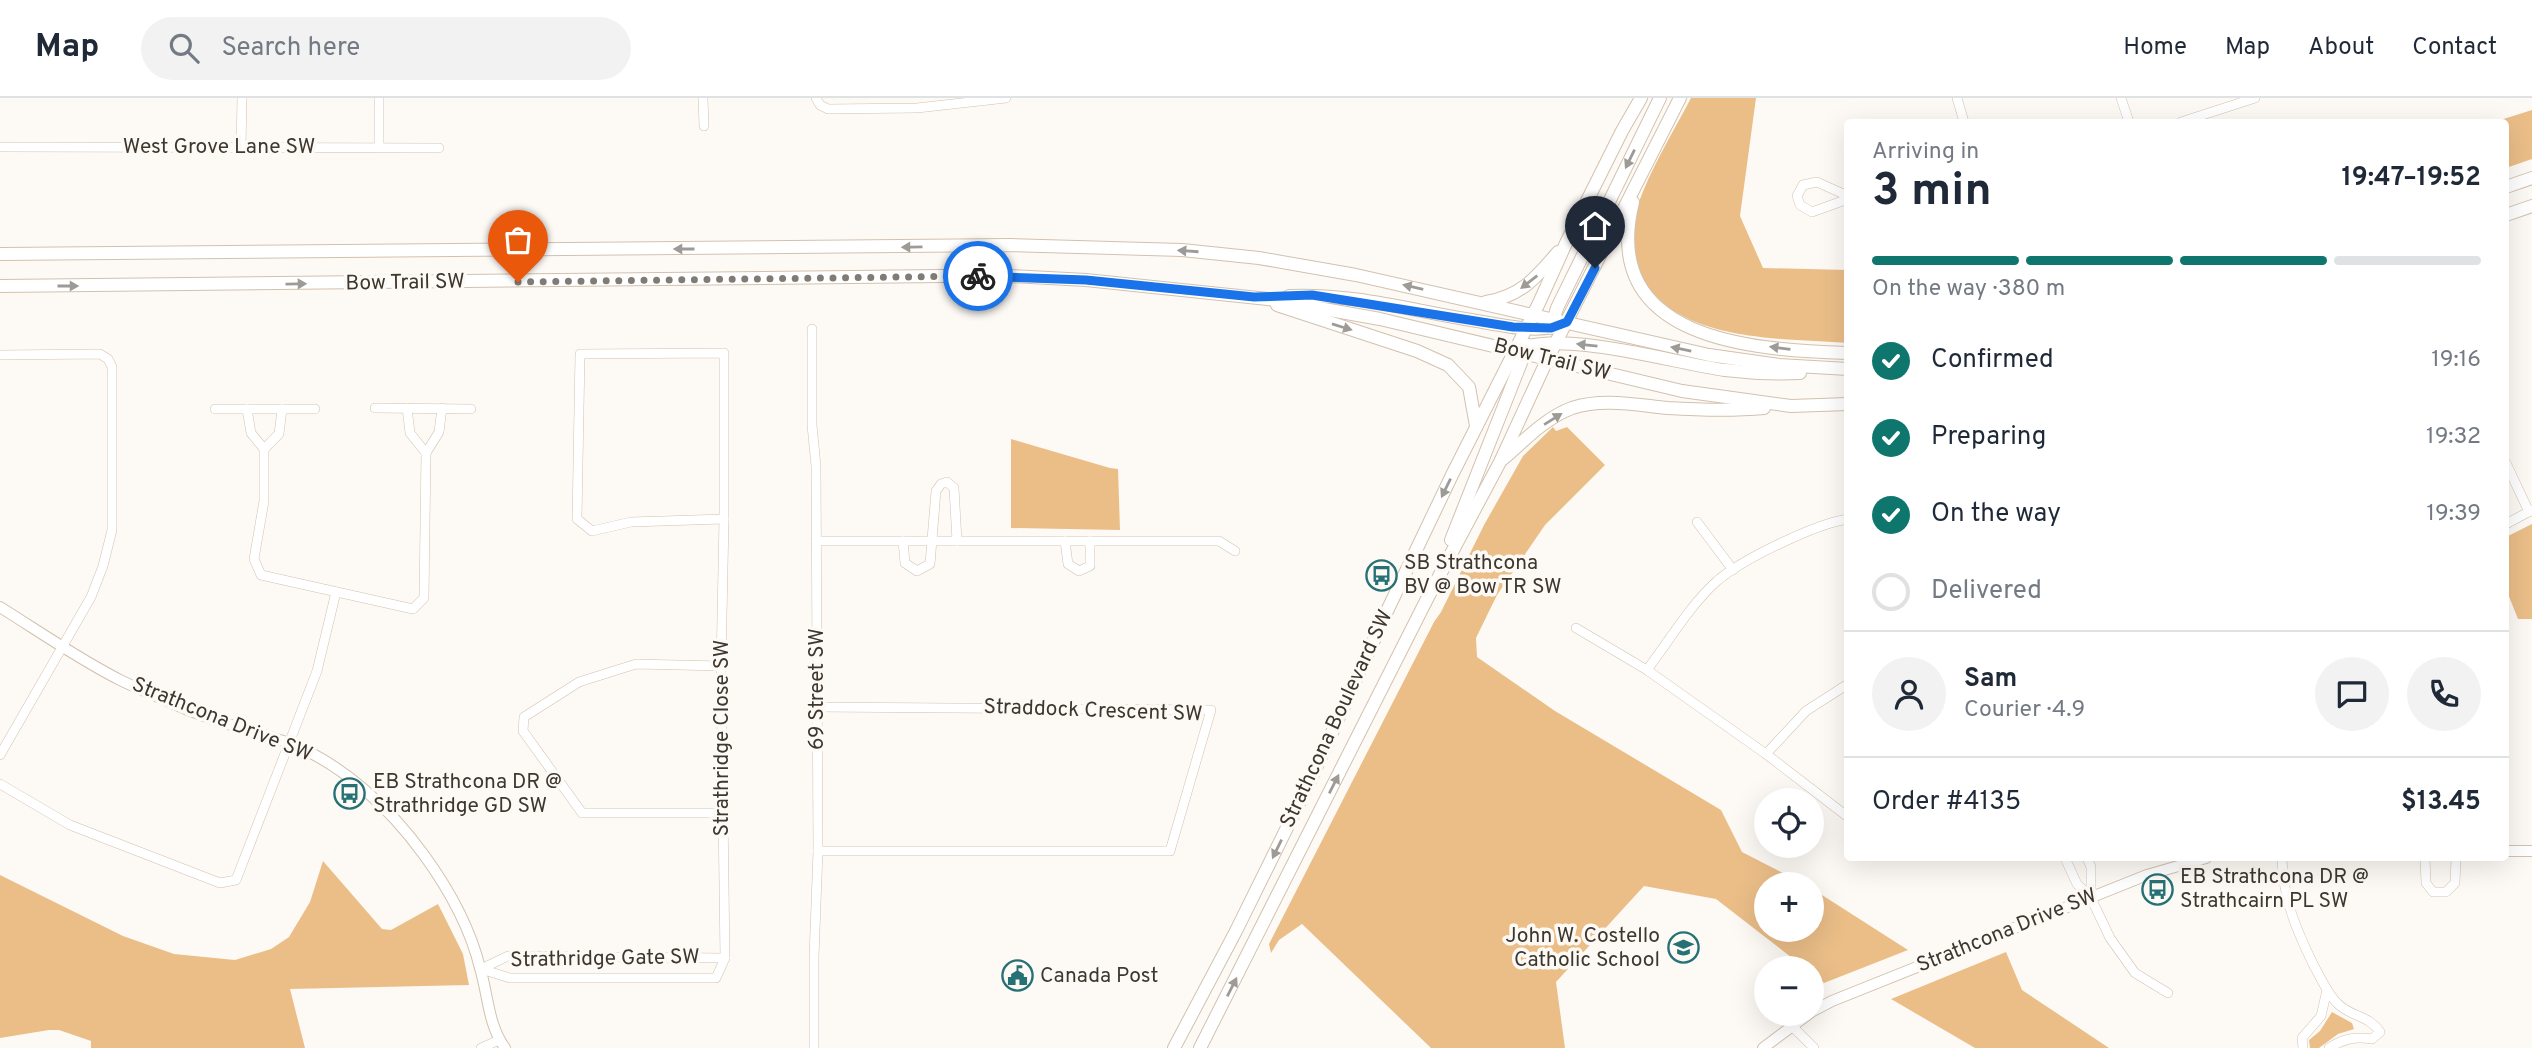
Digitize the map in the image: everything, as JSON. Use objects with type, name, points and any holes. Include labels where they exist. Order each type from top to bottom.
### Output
[{"type":"main road","points":[[1428,597],[1532,324],[1567,242],[1640,98]]},
{"type":"main road","points":[[1551,344],[1552,324],[1660,98]]},
{"type":"main road","points":[[1551,344],[1567,322],[1680,98]]},
{"type":"main road","points":[[2509,186],[2532,178]]},
{"type":"main road","points":[[1639,180],[1629,217],[1627,243],[1636,278],[1654,306],[1683,325],[1740,342],[1806,351],[1844,353]]},
{"type":"main road","points":[[2509,214],[2532,206]]},
{"type":"main road","points":[[1479,303],[1513,295],[1535,279],[1567,242]]},
{"type":"main road","name":"Bow Trail SW","points":[[0,254],[1010,245],[1119,247],[1220,253],[1356,275],[1479,303],[1532,324]]},
{"type":"main road","name":"Bow Trail SW","points":[[0,286],[1009,276],[1086,280],[1308,304],[1523,349],[1548,358],[1682,391],[1791,406],[1844,404]]},
{"type":"main road","points":[[1254,297],[1312,295],[1532,324],[1567,322]]},
{"type":"main road","points":[[1254,297],[1417,351],[1448,365],[1469,387],[1476,426]]},
{"type":"main road","name":"Bow Trail SW","points":[[1567,322],[1709,355],[1779,365],[1844,369]]},
{"type":"main road","points":[[1523,349],[1551,344],[1607,348],[1727,370],[1783,374],[1844,369]]},
{"type":"main road","name":"Strathcona Boulevard SW","points":[[1200,1048],[1428,597],[1500,462],[1548,358],[1551,344]]},
{"type":"main road","name":"Strathcona Boulevard SW","points":[[1174,1048],[1236,931],[1310,781],[1476,426],[1523,349]]},
{"type":"main road","points":[[1500,462],[1555,416],[1573,408],[1593,404],[1636,404],[1724,412],[1791,406]]},
{"type":"street","points":[[241,146],[242,98]]},
{"type":"street","points":[[379,98],[379,147]]},
{"type":"street","points":[[703,98],[704,126]]},
{"type":"street","points":[[816,98],[824,108],[917,108],[1006,98]]},
{"type":"street","points":[[1957,98],[1963,119]]},
{"type":"street","points":[[2121,98],[2128,119]]},
{"type":"street","points":[[2190,119],[2255,98]]},
{"type":"street","name":"West Grove Lane SW","points":[[0,147],[439,148]]},
{"type":"street","points":[[1844,196],[1817,182],[1803,185],[1797,196],[1800,205],[1812,212],[1844,200]]},
{"type":"street","name":"69 Street SW","points":[[812,329],[812,425],[816,466],[818,851],[814,1048]]},
{"type":"street","name":"Strathridge Close SW","points":[[724,519],[631,522],[592,531],[577,519],[580,354],[724,353],[724,519],[720,666],[725,958]]},
{"type":"street","points":[[0,355],[100,354],[108,359],[112,367],[112,530],[103,566],[91,597],[0,755]]},
{"type":"street","points":[[374,408],[471,409]]},
{"type":"street","points":[[407,408],[410,433],[426,453]]},
{"type":"street","points":[[247,409],[251,433],[264,449],[264,501],[254,559],[261,575],[413,609],[424,598],[426,453],[439,432],[442,408]]},
{"type":"street","points":[[215,409],[315,409]]},
{"type":"street","points":[[264,449],[279,434],[282,409]]},
{"type":"street","points":[[2509,469],[2530,511],[2509,522]]},
{"type":"street","points":[[903,541],[905,563],[917,571],[930,564],[936,491],[941,484],[947,482],[954,488],[957,541]]},
{"type":"street","points":[[1647,670],[1701,598],[1733,570],[1818,526],[1844,520]]},
{"type":"street","points":[[1697,522],[1733,570]]},
{"type":"street","points":[[816,541],[1219,541],[1235,551]]},
{"type":"street","points":[[1065,541],[1068,564],[1079,572],[1090,566],[1090,541]]},
{"type":"street","points":[[0,784],[70,825],[220,883],[236,880],[317,671],[336,592]]},
{"type":"street","name":"Strathcona Drive SW","points":[[0,607],[121,681],[207,719],[288,743],[333,766],[365,790],[400,826],[443,883],[459,912],[481,969],[486,1000],[502,1044]]},
{"type":"street","points":[[1576,628],[1647,670],[1766,754],[1844,814]]},
{"type":"street","points":[[720,666],[636,664],[579,682],[524,717],[523,732],[582,813],[721,813]]},
{"type":"street","points":[[1766,754],[1806,711],[1844,687]]},
{"type":"street","name":"Straddock Crescent SW","points":[[817,707],[1211,710],[1170,851],[818,851]]},
{"type":"street","points":[[2509,851],[2532,851]]},
{"type":"street","points":[[2066,861],[2077,884],[2091,898],[2110,938],[2135,973],[2168,993]]},
{"type":"street","points":[[2088,861],[2091,867],[2091,898]]},
{"type":"street","name":"Strathcona Drive SW","points":[[1824,1006],[2171,866],[2193,861]]},
{"type":"street","points":[[2282,861],[2283,885],[2294,923],[2327,990],[2348,1013],[2367,1018],[2380,1032],[2372,1039],[2357,1036],[2329,1048]]},
{"type":"street","points":[[2425,861],[2426,883],[2433,892],[2446,892],[2455,883],[2456,861]]},
{"type":"street","name":"Strathridge Gate SW","points":[[508,956],[725,958],[716,978],[510,978],[481,969],[508,956]]},
{"type":"street","points":[[2304,1048],[2302,1038],[2320,1016],[2327,990]]},
{"type":"street","name":"Strathcona Drive SW","points":[[1763,1048],[1790,1026]]},
{"type":"street","points":[[1792,1026],[1814,1048]]},
{"type":"street","points":[[481,1048],[502,1044]]},
{"type":"shaded area","points":[[1691,98],[1756,98],[1740,216],[1763,268],[1844,270],[1844,343],[1732,333],[1678,314],[1657,297],[1641,275],[1634,258],[1632,229],[1641,196]]},
{"type":"shaded area","points":[[2532,110],[2532,159],[2509,167],[2509,119],[2504,119]]},
{"type":"shaded area","points":[[1553,427],[1556,431],[1567,427],[1605,465],[1545,525],[1497,595],[1476,638],[1477,657],[1555,711],[1721,810],[1742,852],[1781,872],[1754,872],[1754,928],[1716,899],[1644,886],[1556,982],[1565,1048],[1431,1048],[1302,924],[1279,940],[1271,953],[1269,944],[1484,525],[1523,456]]},
{"type":"shaded area","points":[[1011,439],[1118,469],[1120,530],[1011,528]]},
{"type":"shaded area","points":[[2532,524],[2532,619],[2518,619],[2509,596],[2509,536]]},
{"type":"shaded area","points":[[323,861],[382,929],[391,930],[438,904],[463,954],[469,985],[290,989],[305,1048],[91,1048],[91,1041],[59,1030],[0,1038],[0,875],[123,936],[174,954],[235,960],[271,949],[289,937],[310,902]]},
{"type":"shaded area","points":[[1824,896],[1908,950],[1824,983],[1824,956],[1790,956],[1771,942],[1824,942]]},
{"type":"shaded area","points":[[2006,952],[2022,990],[2109,1048],[1975,1048],[1891,999]]},
{"type":"shaded area","points":[[2332,1012],[2352,1023],[2354,1029],[2338,1034],[2319,1048],[2310,1048],[2309,1040],[2320,1031]]},
{"type":"way so far","points":[[518,282],[978,276]]},
{"type":"place","name":"SB Strathcona BV @ Bow TR SW","points":[[1381,575]]},
{"type":"place","name":"EB Strathcona DR @ Strathridge GD SW","points":[[350,794]]},
{"type":"place","name":"EB Strathcona DR @ Strathcairn PL SW","points":[[2157,889]]},
{"type":"place","name":"John W. Costello Catholic School","points":[[1683,948]]},
{"type":"place","name":"Canada Post","points":[[1017,976]]},
{"type":"route","points":[[978,276],[1086,280],[1254,297],[1312,295],[1513,327],[1551,328],[1567,322],[1595,268]]}]
